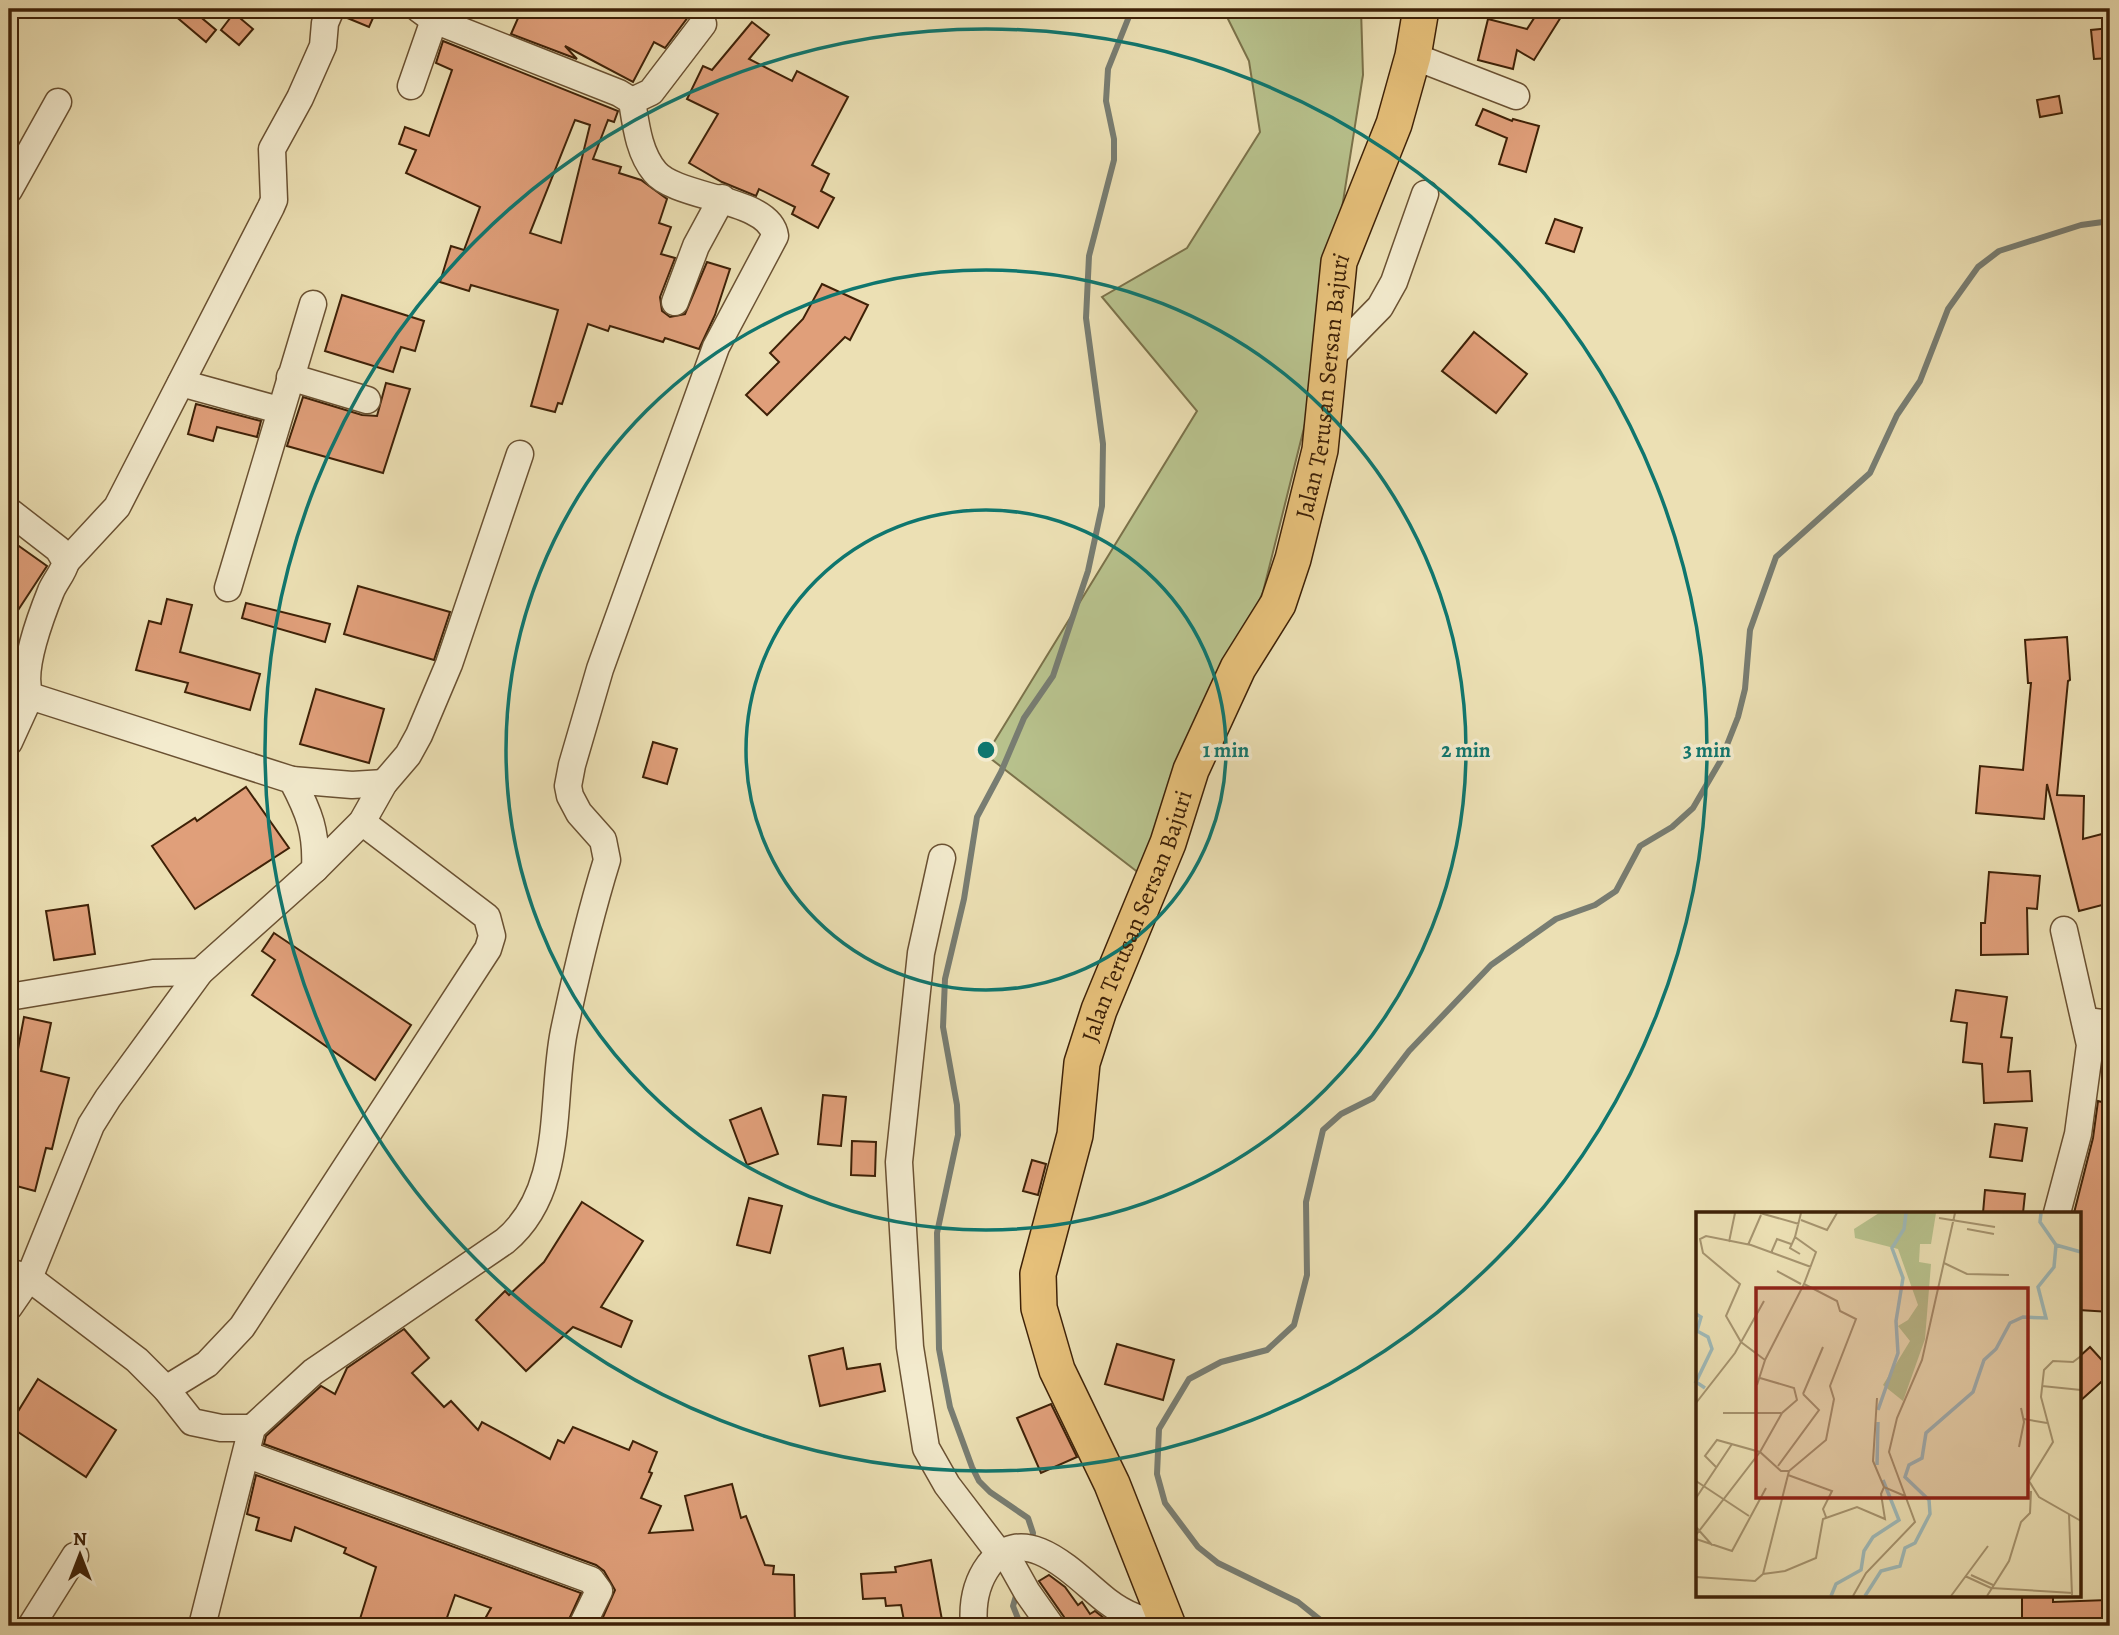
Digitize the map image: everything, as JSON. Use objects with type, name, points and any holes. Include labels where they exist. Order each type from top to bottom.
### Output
[{"type":"main road","name":"Jalan Terusan Sersan Bajuri","points":[[1167,1624],[1112,1484],[1057,1370],[1039,1308],[1038,1274],[1076,1135],[1082,1063],[1099,1010],[1168,843],[1191,770],[1238,668],[1278,604],[1293,559],[1320,450],[1339,262],[1394,124],[1413,56],[1420,9]]},
{"type":"street","points":[[9,742],[30,696],[25,684],[28,664],[52,589],[66,562],[117,508],[274,200],[272,149],[300,98],[323,46],[325,23],[331,9]]},
{"type":"street","points":[[411,86],[426,15],[632,101],[651,92],[703,24]]},
{"type":"street","points":[[1413,56],[1516,96]]},
{"type":"street","points":[[202,1626],[225,1528],[248,1455],[252,1428],[313,1372],[447,1283],[516,1232],[543,1184],[550,1158],[564,1032],[607,860],[603,840],[579,813],[570,796],[568,786],[572,765],[600,669],[716,347],[775,236],[774,230],[763,219],[722,198],[682,189],[656,174],[642,150],[632,101]]},
{"type":"street","points":[[9,190],[58,102]]},
{"type":"street","points":[[1329,359],[1373,315],[1394,282],[1424,194]]},
{"type":"street","points":[[675,302],[695,246],[722,198]]},
{"type":"street","points":[[228,588],[313,304]]},
{"type":"street","points":[[290,377],[367,400]]},
{"type":"street","points":[[181,383],[279,411]]},
{"type":"street","points":[[9,1307],[19,1275],[91,1125],[200,972],[315,869],[362,822],[384,783],[408,755],[449,664],[520,454]]},
{"type":"street","points":[[9,511],[58,549],[66,562]]},
{"type":"street","points":[[30,696],[292,780],[352,785],[384,783]]},
{"type":"street","points":[[292,780],[308,809],[317,841],[315,869]]},
{"type":"street","points":[[166,1389],[207,1364],[242,1328],[488,949],[492,936],[487,917],[362,822]]},
{"type":"street","points":[[942,858],[921,953],[899,1162],[910,1347],[926,1448],[947,1485],[1002,1552],[1051,1626]]},
{"type":"street","points":[[2057,1212],[2078,1134],[2090,1045],[2098,1023],[2064,930]]},
{"type":"street","points":[[9,997],[153,973],[200,972]]},
{"type":"street","points":[[19,1275],[137,1360],[166,1389],[192,1422],[221,1428],[252,1428]]},
{"type":"street","points":[[248,1455],[591,1580],[599,1591],[582,1626]]},
{"type":"street","points":[[974,1626],[972,1603],[983,1574],[1002,1552],[1017,1548],[1046,1555],[1078,1574],[1108,1602],[1148,1623],[1167,1624]]},
{"type":"street","points":[[31,1626],[75,1556]]},
{"type":"green space","points":[[1223,9],[1361,9],[1363,75],[1313,392],[1263,592],[1144,877],[986,755],[1197,411],[1102,297],[1187,248],[1260,132],[1249,61]]},
{"type":"building","points":[[167,9],[191,9],[216,30],[206,42]]},
{"type":"building","points":[[346,9],[377,9],[369,27],[345,17]]},
{"type":"building","points":[[522,9],[694,9],[665,48],[654,42],[633,82],[565,46],[577,59],[511,34]]},
{"type":"building","points":[[1540,9],[1566,9],[1534,60],[1517,50],[1513,69],[1478,60],[1488,19],[1527,29]]},
{"type":"building","points":[[234,13],[253,29],[239,45],[221,30]]},
{"type":"building","points":[[752,22],[769,35],[749,59],[792,81],[797,71],[848,97],[812,165],[829,174],[821,191],[834,198],[818,228],[792,214],[795,207],[759,189],[756,196],[722,182],[689,163],[718,114],[687,99],[703,66],[712,70]]},
{"type":"building","points":[[2110,28],[2110,58],[2094,59],[2091,30]]},
{"type":"building","points":[[443,41],[618,111],[614,122],[608,120],[593,159],[621,167],[619,173],[641,180],[667,199],[659,223],[671,227],[661,254],[675,258],[660,297],[662,311],[670,317],[685,314],[707,262],[730,269],[715,315],[699,349],[665,338],[663,342],[610,326],[608,331],[588,324],[562,404],[558,403],[555,412],[531,406],[558,310],[471,285],[469,291],[440,282],[451,246],[464,250],[480,207],[406,173],[416,150],[399,144],[405,127],[429,136],[452,70],[436,63]],"holes":[[[575,120],[590,125],[561,243],[530,233]]]},
{"type":"building","points":[[2059,96],[2062,113],[2040,117],[2037,100]]},
{"type":"building","points":[[1483,109],[1512,121],[1513,119],[1539,126],[1526,172],[1499,164],[1507,138],[1476,125]]},
{"type":"building","points":[[1555,219],[1582,228],[1574,252],[1546,243]]},
{"type":"building","points":[[822,284],[868,305],[850,340],[845,337],[767,415],[746,395],[779,362],[770,353],[803,319]]},
{"type":"building","points":[[342,295],[424,321],[415,351],[401,347],[393,372],[325,351]]},
{"type":"building","points":[[1474,332],[1527,374],[1496,413],[1442,371]]},
{"type":"building","points":[[386,383],[410,389],[383,473],[287,446],[303,397],[362,415],[377,416]]},
{"type":"building","points":[[196,404],[261,421],[257,437],[217,427],[213,441],[188,434]]},
{"type":"building","points":[[9,539],[47,566],[9,624]]},
{"type":"building","points":[[358,586],[450,612],[434,660],[344,634]]},
{"type":"building","points":[[167,599],[192,605],[180,652],[260,674],[250,710],[185,692],[188,683],[136,670],[149,621],[161,624]]},
{"type":"building","points":[[246,603],[330,624],[325,642],[242,618]]},
{"type":"building","points":[[2067,637],[2070,680],[2057,795],[2084,796],[2083,839],[2102,834],[2110,866],[2110,903],[2079,911],[2047,784],[2044,819],[1976,813],[1980,766],[2023,770],[2031,683],[2028,683],[2025,640]]},
{"type":"building","points":[[316,689],[384,709],[369,763],[300,744]]},
{"type":"building","points":[[653,742],[677,749],[667,784],[643,777]]},
{"type":"building","points":[[246,787],[289,848],[195,909],[152,846],[195,818],[197,821]]},
{"type":"building","points":[[1989,872],[2040,876],[2037,909],[2027,908],[2028,954],[1981,955],[1981,923],[1985,923]]},
{"type":"building","points":[[88,905],[95,954],[54,960],[46,911]]},
{"type":"building","points":[[274,933],[411,1025],[375,1080],[252,995],[275,960],[262,951]]},
{"type":"building","points":[[1956,990],[2007,997],[2001,1037],[2012,1038],[2008,1072],[2030,1071],[2032,1101],[1984,1103],[1982,1064],[1963,1062],[1967,1023],[1951,1021]]},
{"type":"building","points":[[24,1017],[51,1023],[41,1071],[69,1078],[52,1149],[46,1148],[35,1191],[9,1184],[9,1064],[15,1065]]},
{"type":"building","points":[[823,1095],[846,1097],[841,1146],[818,1144]]},
{"type":"building","points":[[2098,1101],[2110,1104],[2110,1312],[2080,1310],[2080,1212],[2074,1212],[2093,1138]]},
{"type":"building","points":[[761,1108],[778,1154],[747,1165],[730,1120]]},
{"type":"building","points":[[1995,1124],[2027,1128],[2022,1161],[1990,1157]]},
{"type":"building","points":[[852,1141],[876,1142],[875,1176],[851,1175]]},
{"type":"building","points":[[1032,1160],[1046,1164],[1038,1195],[1023,1191]]},
{"type":"building","points":[[1985,1190],[2025,1194],[2023,1212],[1983,1212]]},
{"type":"building","points":[[749,1198],[782,1206],[770,1253],[737,1245]]},
{"type":"building","points":[[582,1202],[643,1241],[601,1307],[632,1321],[621,1347],[573,1327],[526,1371],[476,1320],[505,1291],[509,1295],[544,1262]]},
{"type":"building","points":[[404,1329],[429,1358],[412,1373],[444,1407],[451,1401],[478,1430],[482,1422],[550,1459],[558,1440],[564,1443],[573,1427],[629,1450],[633,1441],[657,1452],[649,1472],[652,1473],[641,1498],[661,1506],[649,1533],[693,1530],[685,1496],[732,1484],[741,1518],[746,1516],[765,1565],[774,1566],[773,1574],[794,1575],[795,1626],[599,1626],[615,1590],[604,1571],[596,1565],[264,1444],[266,1436],[321,1386],[335,1394],[347,1368]]},
{"type":"building","points":[[1117,1344],[1174,1360],[1163,1400],[1105,1384]]},
{"type":"building","points":[[2090,1347],[2110,1369],[2110,1374],[2080,1401],[2080,1356]]},
{"type":"building","points":[[843,1348],[847,1369],[880,1364],[885,1391],[820,1406],[809,1356]]},
{"type":"building","points":[[38,1379],[116,1430],[86,1477],[9,1426]]},
{"type":"building","points":[[1051,1404],[1077,1457],[1041,1473],[1017,1418]]},
{"type":"building","points":[[256,1475],[581,1593],[566,1626],[481,1626],[491,1608],[455,1595],[444,1626],[397,1626],[383,1621],[382,1626],[360,1619],[376,1567],[344,1553],[346,1548],[295,1527],[291,1541],[256,1530],[259,1518],[247,1514]]},
{"type":"building","points":[[931,1560],[942,1620],[905,1626],[901,1605],[886,1606],[885,1598],[863,1599],[861,1574],[896,1572],[895,1567]]},
{"type":"building","points":[[1049,1575],[1065,1587],[1078,1605],[1082,1602],[1090,1614],[1095,1611],[1114,1626],[1066,1626],[1064,1617],[1039,1581]]},
{"type":"building","points":[[2022,1596],[2053,1596],[2053,1602],[2108,1600],[2109,1626],[2022,1626]]},
{"type":"waterway","points":[[1032,1542],[1033,1533],[1028,1518],[990,1492],[979,1481],[972,1467],[950,1407],[939,1349],[937,1233],[958,1135],[957,1105],[943,1027],[945,979],[964,899],[977,817],[1001,772],[1024,718],[1053,676],[1088,571],[1102,506],[1103,444],[1086,318],[1089,256],[1114,160],[1114,139],[1106,101],[1108,69],[1132,9]]},
{"type":"waterway","points":[[1328,1626],[1298,1602],[1218,1563],[1198,1547],[1165,1503],[1157,1474],[1159,1429],[1189,1379],[1221,1362],[1267,1350],[1294,1325],[1307,1275],[1306,1202],[1323,1130],[1341,1114],[1373,1098],[1409,1051],[1491,965],[1556,919],[1595,905],[1616,891],[1640,846],[1672,827],[1693,808],[1721,760],[1738,717],[1745,689],[1750,630],[1776,557],[1870,473],[1897,415],[1920,381],[1948,309],[1978,267],[1999,251],[2081,225],[2110,221]]},
{"type":"waterway","points":[[1018,1589],[1013,1606],[1021,1626]]}]
